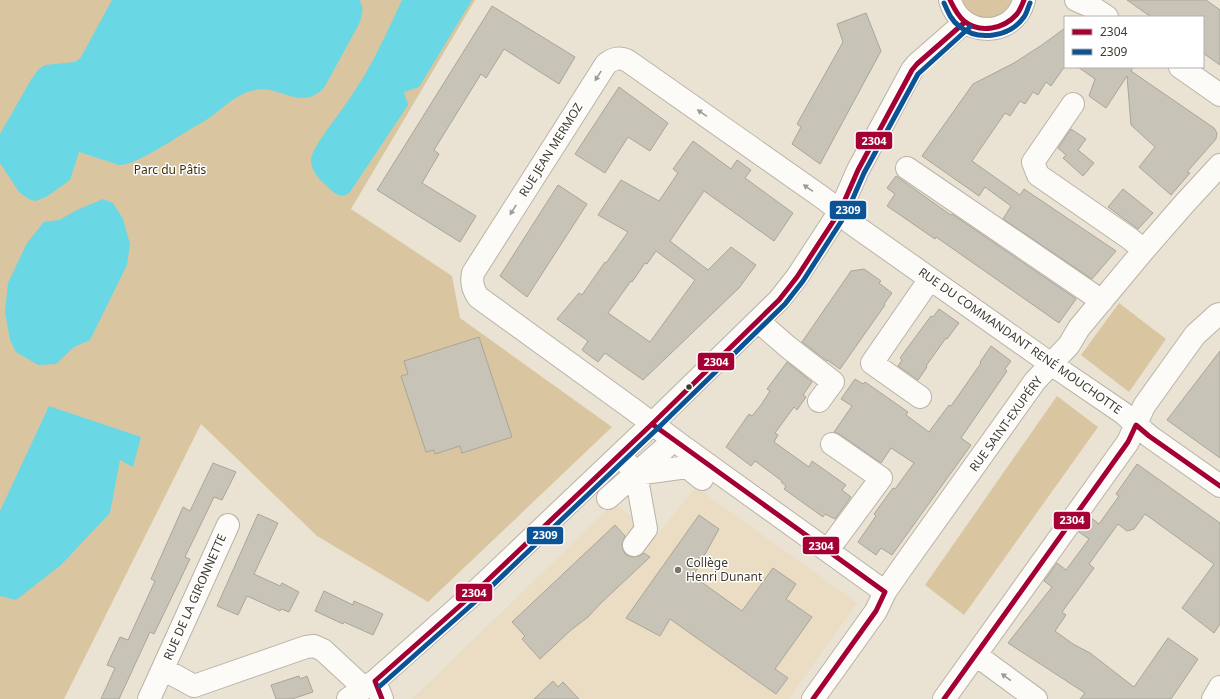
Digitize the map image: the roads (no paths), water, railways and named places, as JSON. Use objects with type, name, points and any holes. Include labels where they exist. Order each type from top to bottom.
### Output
[{"type":"street","points":[[950,0],[954,11],[965,22],[975,27],[987,29],[1002,26],[1015,17],[1020,11],[1024,0]]},
{"type":"street","points":[[1076,0],[1092,7],[1106,16]]},
{"type":"street","points":[[367,692],[471,596],[652,424],[779,300],[797,277],[840,211],[858,170],[912,70],[965,22]]},
{"type":"street","name":"RUE JEAN MERMOZ","points":[[652,424],[478,297],[472,282],[473,273],[606,64],[613,58],[621,58],[628,61],[840,211]]},
{"type":"street","points":[[1181,68],[1220,95]]},
{"type":"street","points":[[1073,104],[1033,162],[1038,175],[1144,250]]},
{"type":"street","name":"RUE SAINT-EXUPÉRY","points":[[813,699],[876,611],[888,601],[1035,381],[1069,345],[1079,328],[1102,301],[1129,280],[1144,250],[1185,202],[1220,165]]},
{"type":"street","points":[[907,168],[1102,301]]},
{"type":"street","name":"RUE DU COMMANDANT RENÉ MOUCHOTTE","points":[[840,211],[851,223],[1123,413],[1149,436],[1220,486]]},
{"type":"street","points":[[920,397],[872,363],[930,279]]},
{"type":"street","points":[[944,699],[1128,442],[1144,406],[1195,335],[1220,314]]},
{"type":"street","points":[[758,322],[833,382],[819,401]]},
{"type":"street","points":[[652,424],[828,550],[888,601]]},
{"type":"street","points":[[828,550],[881,478],[832,444]]},
{"type":"street","points":[[608,498],[631,469],[666,448]]},
{"type":"street","points":[[631,469],[693,470]]},
{"type":"street","points":[[631,469],[646,529],[634,545]]},
{"type":"street","name":"RUE DE LA GIRONNETTE","points":[[149,699],[228,525]]},
{"type":"street","name":"RUE DE LA GIRONNETTE","points":[[163,669],[194,686],[240,666],[314,646],[323,650],[367,692]]},
{"type":"street","points":[[976,655],[1036,699]]},
{"type":"street","points":[[1213,699],[1220,687]]},
{"type":"water","points":[[112,0],[359,0],[362,6],[362,12],[359,24],[324,88],[315,95],[306,98],[298,98],[264,89],[247,92],[234,99],[203,122],[160,148],[148,155],[126,164],[119,165],[79,152],[70,180],[46,197],[35,201],[29,199],[19,192],[0,163],[0,134],[32,78],[39,69],[45,65],[75,62],[81,57]]},
{"type":"water","points":[[402,0],[472,0],[419,87],[404,92],[408,105],[350,192],[343,196],[338,195],[318,178],[313,170],[311,157],[320,140],[364,76]]},
{"type":"water","points":[[103,199],[113,203],[123,219],[130,244],[127,265],[90,340],[74,347],[56,364],[38,365],[16,352],[10,340],[5,312],[8,283],[27,243],[44,222],[59,220],[77,210]]},
{"type":"water","points":[[49,406],[141,437],[133,467],[120,460],[110,513],[61,565],[16,600],[0,596],[0,511]]},
{"type":"place","name":"Collège Henri Dunant","points":[[678,570]]},
{"type":"park label","name":"Parc du Pâtis","points":[[170,170]]}]
